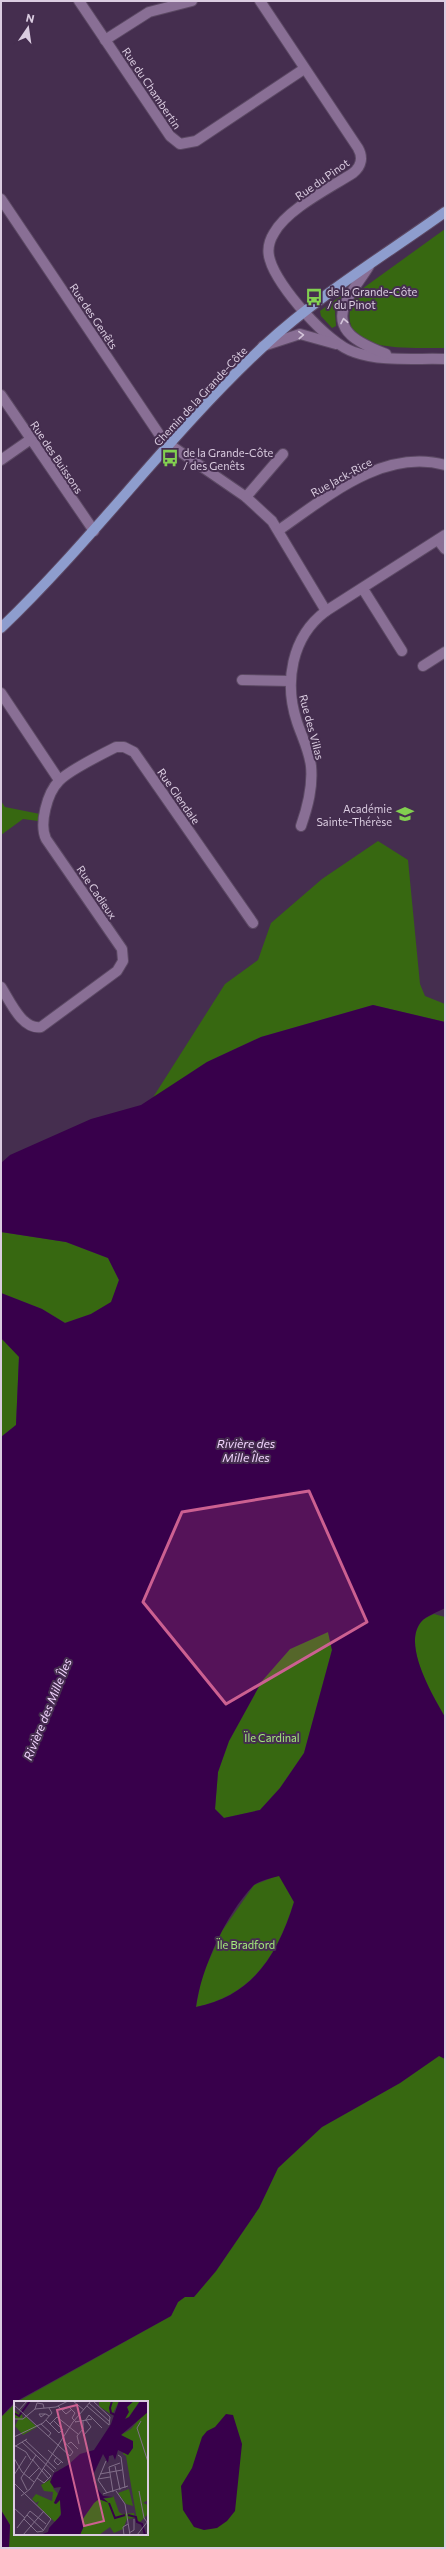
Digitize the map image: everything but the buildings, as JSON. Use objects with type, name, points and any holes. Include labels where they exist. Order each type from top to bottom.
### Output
[{"type":"main road","name":"Chemin de la Grande-Côte","points":[[1,628],[94,531],[223,386],[264,346],[305,312],[445,212]]},
{"type":"street","name":"Rue du Chambertin","points":[[79,1],[170,136],[183,144],[196,141],[304,69]]},
{"type":"street","points":[[105,40],[149,12],[192,1]]},
{"type":"street","name":"Rue du Pinot","points":[[260,1],[358,148],[361,156],[356,171],[287,218],[271,239],[269,254],[271,264],[305,312]]},
{"type":"street","name":"Rue des Genêts","points":[[1,199],[148,419],[163,440],[171,444]]},
{"type":"street","points":[[370,266],[346,302],[343,314],[345,326],[348,334],[358,343],[398,358]]},
{"type":"street","points":[[305,312],[340,345]]},
{"type":"street","points":[[264,346],[300,334],[340,345],[364,355],[398,358],[445,359]]},
{"type":"street","name":"Rue des Buissons","points":[[1,395],[94,531]]},
{"type":"street","points":[[1,460],[31,439]]},
{"type":"street","points":[[171,444],[261,509],[279,530],[326,612]]},
{"type":"street","points":[[246,497],[283,454]]},
{"type":"street","name":"Rue Jack-Rice","points":[[279,530],[339,489],[383,468],[411,461],[445,465]]},
{"type":"street","name":"Rue des Villas","points":[[301,826],[309,801],[311,772],[306,747],[293,707],[290,681],[293,663],[301,641],[310,625],[326,612],[442,537],[445,550]]},
{"type":"street","points":[[363,589],[402,651]]},
{"type":"street","points":[[423,666],[445,652]]},
{"type":"street","points":[[242,680],[290,681]]},
{"type":"street","points":[[1,693],[59,780]]},
{"type":"street","name":"Rue Glendale","points":[[59,780],[116,747],[124,746],[132,750],[253,923]]},
{"type":"street","name":"Rue Cadieux","points":[[1,987],[25,1023],[33,1027],[41,1027],[117,971],[123,961],[122,949],[44,835],[42,824],[43,817],[59,780]]},
{"type":"highlighted area","points":[[309,1491],[367,1622],[226,1704],[143,1602],[182,1512]]},
{"type":"green space","points":[[445,229],[445,348],[393,347],[376,344],[362,338],[352,328],[350,314],[355,294]]},
{"type":"green space","points":[[342,295],[335,312],[336,326],[332,328],[321,316],[320,311]]},
{"type":"green space","points":[[1,801],[5,807],[40,814],[38,821],[23,819],[1,835]]},
{"type":"green space","points":[[378,841],[408,860],[420,984],[425,996],[445,1004],[445,1022],[373,1005],[261,1037],[207,1062],[152,1099],[225,984],[258,960],[271,923],[322,879]]},
{"type":"green space","points":[[1,1232],[66,1242],[108,1258],[119,1280],[112,1302],[91,1314],[65,1323],[42,1309],[1,1293]]},
{"type":"green space","points":[[1,1338],[19,1356],[16,1425],[1,1437]]},
{"type":"green space","points":[[434,1614],[445,1617],[445,1717],[421,1670],[415,1644],[416,1632],[421,1622],[425,1618]]},
{"type":"green space","name":"Ïle Cardinal","points":[[328,1632],[332,1650],[304,1753],[280,1788],[260,1810],[224,1818],[215,1809],[218,1772],[229,1741],[262,1681],[290,1649]]},
{"type":"green space","name":"Ïle Bradford","points":[[279,1875],[294,1902],[280,1939],[271,1955],[260,1970],[248,1982],[233,1993],[216,2001],[196,2007],[202,1976],[222,1931],[254,1885]]},
{"type":"green space","points":[[440,2055],[445,2059],[445,2548],[9,2548],[10,2525],[1,2510],[1,2417],[14,2405],[14,2535],[148,2535],[148,2401],[19,2401],[171,2316],[178,2302],[185,2296],[194,2297],[216,2271],[259,2208],[278,2168],[322,2127],[400,2083]]},
{"type":"water","name":"Rivière des Mille Îles","points":[[373,1005],[445,1022],[445,1608],[421,1622],[416,1632],[415,1644],[421,1670],[445,1717],[445,2059],[439,2056],[400,2083],[322,2127],[278,2168],[259,2208],[216,2271],[194,2297],[185,2297],[178,2302],[171,2316],[17,2401],[14,2401],[14,2403],[1,2417],[1,1437],[16,1425],[19,1357],[1,1338],[1,1293],[42,1309],[65,1323],[91,1314],[111,1302],[119,1280],[108,1258],[66,1242],[1,1232],[1,1163],[10,1155],[91,1119],[141,1105],[207,1062],[261,1037]],"holes":[[[328,1632],[332,1650],[304,1753],[280,1788],[260,1810],[224,1818],[215,1809],[218,1772],[229,1741],[262,1681],[290,1649]],[[279,1876],[294,1902],[288,1921],[271,1955],[248,1983],[233,1993],[216,2001],[196,2007],[203,1976],[216,1943],[233,1911],[253,1886],[265,1880]]]},
{"type":"water","points":[[226,2414],[233,2415],[242,2444],[235,2511],[227,2521],[217,2528],[204,2530],[194,2527],[183,2510],[181,2486],[192,2468],[202,2437],[207,2431],[215,2427]]},
{"type":"water","points":[[1,2510],[10,2525],[9,2548],[1,2548]]},
{"type":"place","name":"de la Grande-Côte / du Pinot","points":[[314,297]]},
{"type":"place","name":"de la Grande-Côte / des Genêts","points":[[170,458]]},
{"type":"place","name":"Académie Sainte-Thérèse","points":[[405,814]]}]
